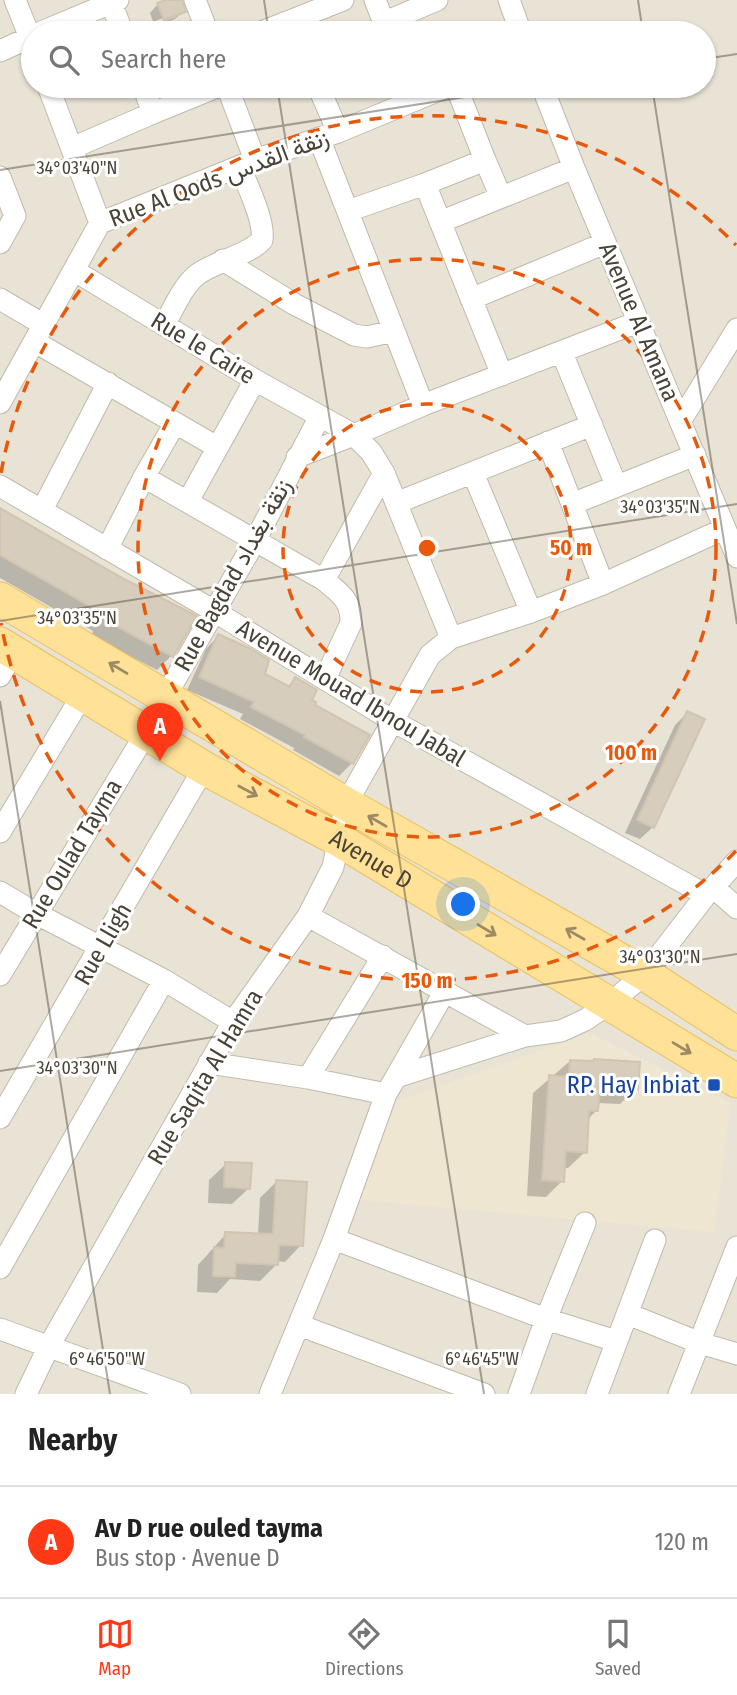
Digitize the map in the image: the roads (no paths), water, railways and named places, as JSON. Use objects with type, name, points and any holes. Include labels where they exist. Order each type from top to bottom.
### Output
[{"type":"main road","name":"Avenue D","points":[[0,599],[346,804],[645,974],[737,1034]]},
{"type":"main road","name":"Avenue D","points":[[4,657],[83,694],[204,768],[339,840],[737,1081]]},
{"type":"street","points":[[15,0],[26,21]]},
{"type":"street","points":[[195,0],[203,21]]},
{"type":"street","points":[[304,21],[343,0]]},
{"type":"street","points":[[375,0],[383,21]]},
{"type":"street","points":[[509,0],[517,21]]},
{"type":"street","points":[[71,21],[115,1],[120,21]]},
{"type":"street","points":[[398,21],[429,2]]},
{"type":"street","points":[[0,51],[21,43]]},
{"type":"street","points":[[53,98],[100,223]]},
{"type":"street","points":[[147,98],[153,113]]},
{"type":"street","points":[[72,148],[190,98]]},
{"type":"street","points":[[164,325],[193,278],[254,246],[263,237],[230,98]]},
{"type":"street","points":[[321,98],[348,211],[423,405]]},
{"type":"street","name":"Rue Al Qods زنقة القدس","points":[[2,395],[40,333],[100,223],[247,163],[329,135],[402,98]]},
{"type":"street","points":[[461,98],[501,197]]},
{"type":"street","name":"Avenue Al Amana","points":[[547,98],[573,168],[737,556]]},
{"type":"street","points":[[348,211],[485,160]]},
{"type":"street","points":[[440,222],[573,168]]},
{"type":"street","points":[[0,177],[7,219],[0,243]]},
{"type":"street","points":[[425,184],[502,374]]},
{"type":"street","points":[[471,299],[605,243]]},
{"type":"street","points":[[223,260],[284,299],[354,335],[367,337],[394,331]]},
{"type":"street","name":"Rue le Caire","points":[[75,271],[326,420]]},
{"type":"street","points":[[0,299],[40,333],[108,383],[218,447]]},
{"type":"street","points":[[297,457],[638,322]]},
{"type":"street","points":[[681,420],[734,340]]},
{"type":"street","points":[[562,353],[616,485]]},
{"type":"street","points":[[188,501],[256,380]]},
{"type":"street","points":[[42,510],[108,383]]},
{"type":"street","points":[[326,420],[354,435],[371,452],[384,472],[451,638],[531,612],[603,584],[724,529]]},
{"type":"street","name":"Rue Bagdad زنقة بغداد","points":[[146,733],[164,697],[255,541],[297,457],[326,420]]},
{"type":"street","points":[[107,549],[175,423]]},
{"type":"street","points":[[396,503],[592,425]]},
{"type":"street","points":[[548,442],[603,584]]},
{"type":"street","points":[[572,504],[695,455]]},
{"type":"street","points":[[324,580],[384,472]]},
{"type":"street","points":[[473,473],[531,612]]},
{"type":"street","points":[[144,477],[324,580],[345,596],[351,615],[345,640],[325,679]]},
{"type":"street","name":"Avenue Mouad Ibnou Jabal","points":[[0,485],[214,611],[393,721],[737,908]]},
{"type":"street","name":"Rue Saqita Al Hamra","points":[[26,1394],[49,1346],[233,1022],[308,916],[333,867],[346,804],[430,655],[451,638]]},
{"type":"street","points":[[0,832],[83,694]]},
{"type":"street","name":"Rue Oulad Tayma","points":[[0,975],[146,733]]},
{"type":"street","name":"Rue Lligh","points":[[0,1118],[204,768]]},
{"type":"street","points":[[209,1063],[308,1078],[391,1085],[525,1037],[561,1031],[609,1004],[645,974],[709,891],[737,861]]},
{"type":"street","points":[[0,892],[36,914],[164,980],[233,1022]]},
{"type":"street","points":[[308,916],[525,1037]]},
{"type":"street","points":[[308,1078],[383,956]]},
{"type":"street","points":[[0,1268],[164,980]]},
{"type":"street","points":[[270,1394],[334,1238],[391,1085],[445,991]]},
{"type":"street","points":[[519,1394],[545,1319],[585,1223]]},
{"type":"street","points":[[334,1238],[545,1319],[617,1341]]},
{"type":"street","points":[[597,1394],[655,1240]]},
{"type":"street","points":[[679,1394],[737,1247]]},
{"type":"street","points":[[628,1314],[700,1343],[737,1354]]},
{"type":"street","points":[[299,1325],[484,1394]]},
{"type":"street","points":[[0,1329],[180,1394]]},
{"type":"place","name":"Av D rue ouled tayma","points":[[160,761]]},
{"type":"place","name":"RP. Hay Inbiat","points":[[714,1085]]}]
